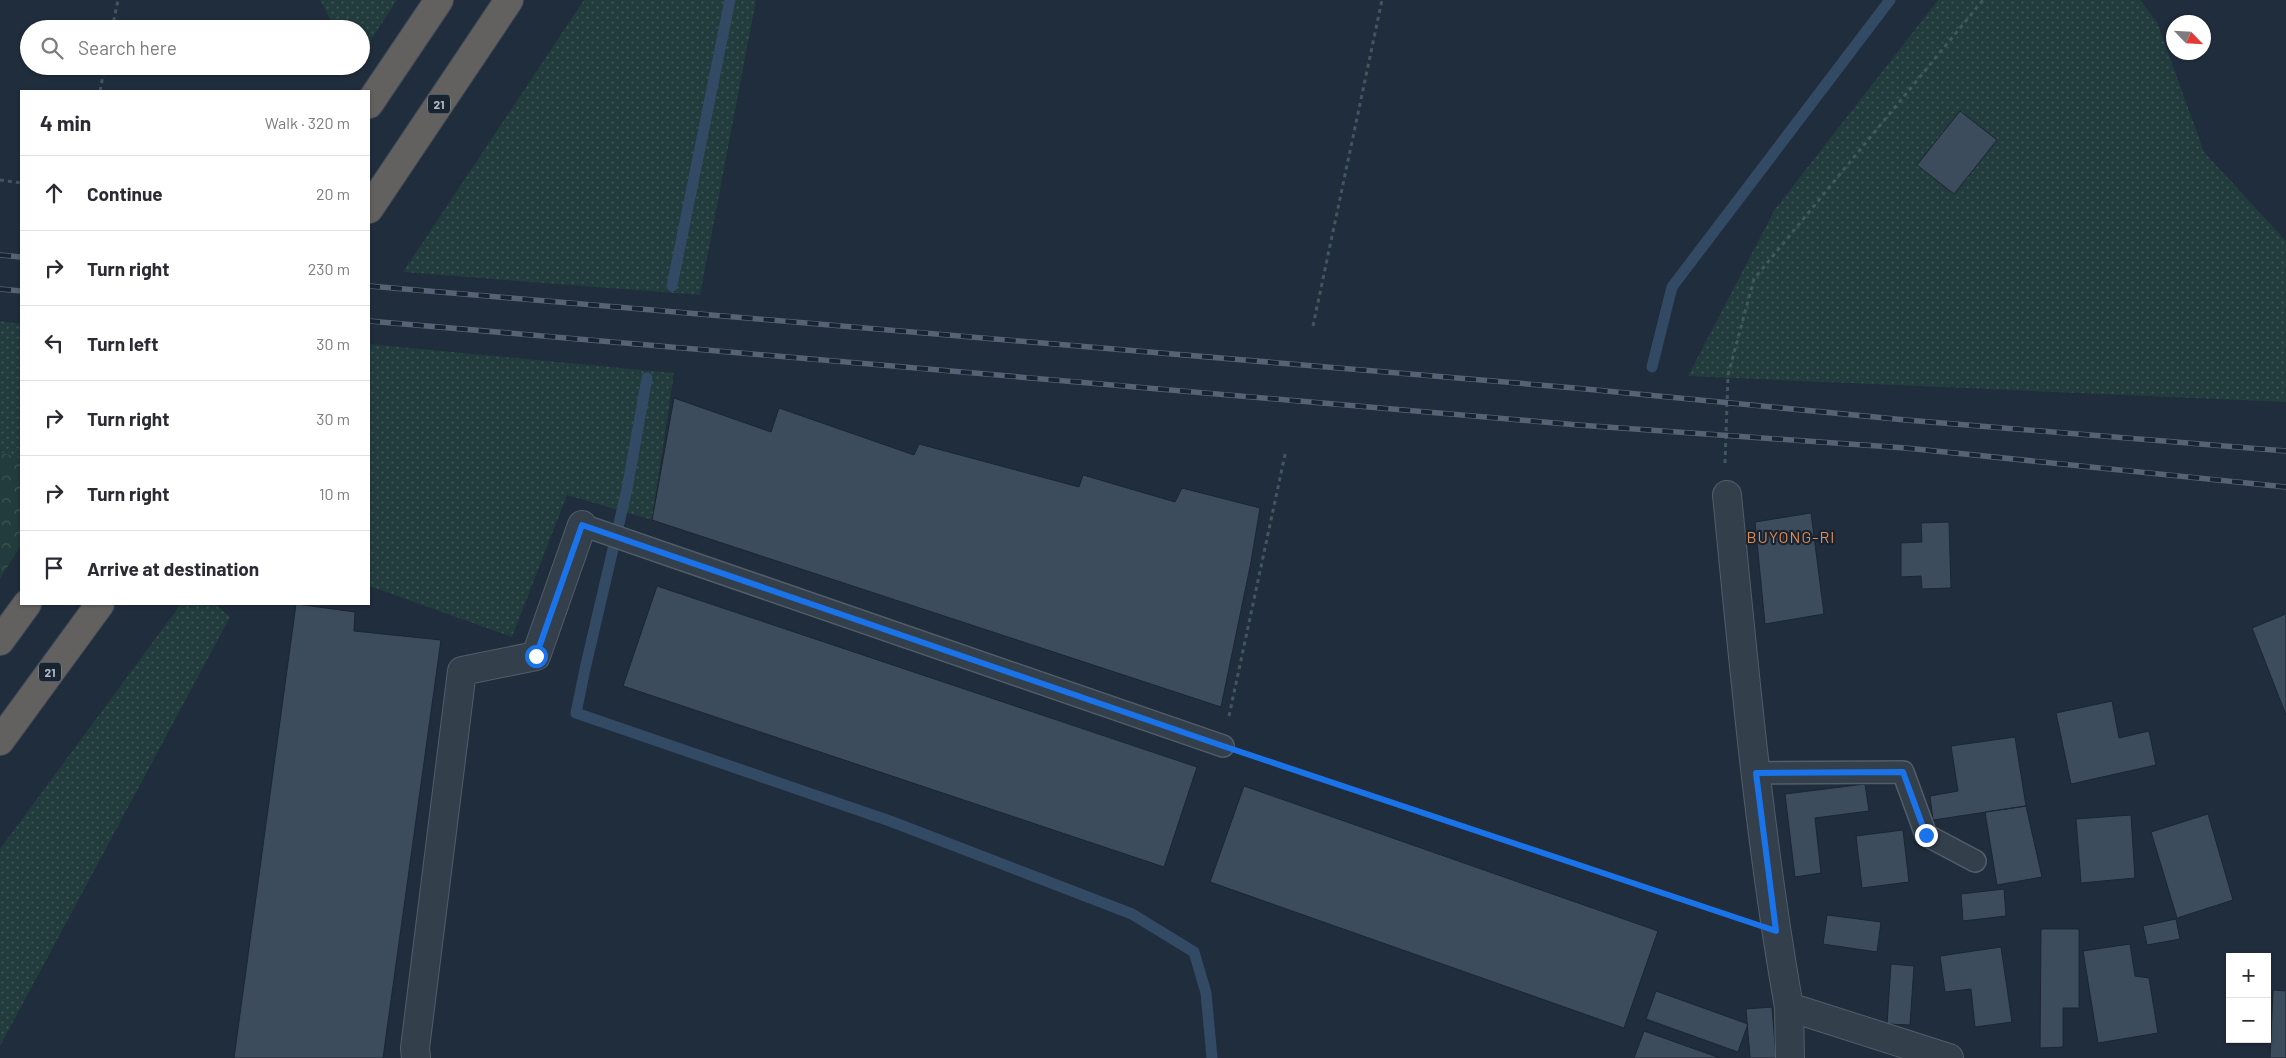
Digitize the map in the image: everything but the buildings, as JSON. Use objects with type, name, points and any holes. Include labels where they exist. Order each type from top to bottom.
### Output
[{"type":"highway","points":[[370,103],[439,0]]},
{"type":"highway","name":"21","points":[[370,208],[509,0]]},
{"type":"highway","points":[[0,641],[26,605]]},
{"type":"highway","name":"21","points":[[0,741],[99,605]]},
{"type":"street","points":[[1728,494],[1756,773],[1776,931],[1789,1007],[1790,1058]]},
{"type":"street","points":[[416,1058],[414,1048],[462,671],[536,656],[590,528]]},
{"type":"street","points":[[1789,1007],[1949,1058]]},
{"type":"lane","points":[[590,528],[1223,746]]},
{"type":"lane","points":[[1756,773],[1903,772],[1926,835],[1975,861]]},
{"type":"path","points":[[114,20],[118,0]]},
{"type":"path","points":[[1313,326],[1382,0]]},
{"type":"path","points":[[1728,494],[1724,467],[1728,375],[1754,280],[1983,0]]},
{"type":"path","points":[[100,90],[103,75]]},
{"type":"path","points":[[0,180],[20,183]]},
{"type":"path","points":[[1286,450],[1223,746],[1776,931]]},
{"type":"green space","points":[[320,0],[397,0],[370,41],[370,20],[330,20]]},
{"type":"green space","points":[[584,0],[756,0],[700,295],[403,272]]},
{"type":"green space","points":[[1938,0],[2140,0],[2157,22],[2166,47],[2166,60],[2171,60],[2204,152],[2286,241],[2286,402],[1688,376],[1775,209]]},
{"type":"green space","points":[[0,321],[20,324],[20,459],[0,452]]},
{"type":"green space","points":[[370,344],[674,373],[652,520],[567,495],[512,637],[370,586]]},
{"type":"green space","points":[[0,452],[20,459],[20,547],[0,579]]},
{"type":"green space","points":[[180,605],[216,605],[230,617],[0,1046],[0,849]]},
{"type":"waterway","points":[[672,286],[730,0]]},
{"type":"waterway","points":[[1652,367],[1672,287],[1890,0]]},
{"type":"waterway","points":[[647,378],[627,489],[576,713],[890,821],[1132,914],[1194,952],[1206,993],[1212,1058]]},
{"type":"railway","points":[[0,255],[20,257]]},
{"type":"railway","points":[[370,286],[1575,388],[1906,420],[2286,451]]},
{"type":"railway","points":[[0,289],[20,291]]},
{"type":"railway","points":[[370,321],[1578,425],[1906,448],[2286,487]]},
{"type":"district","name":"BUYONG-RI","points":[[1791,536]]},
{"type":"route","points":[[536,656],[582,525],[1223,746],[1776,931],[1756,773],[1903,772],[1926,835]]}]
